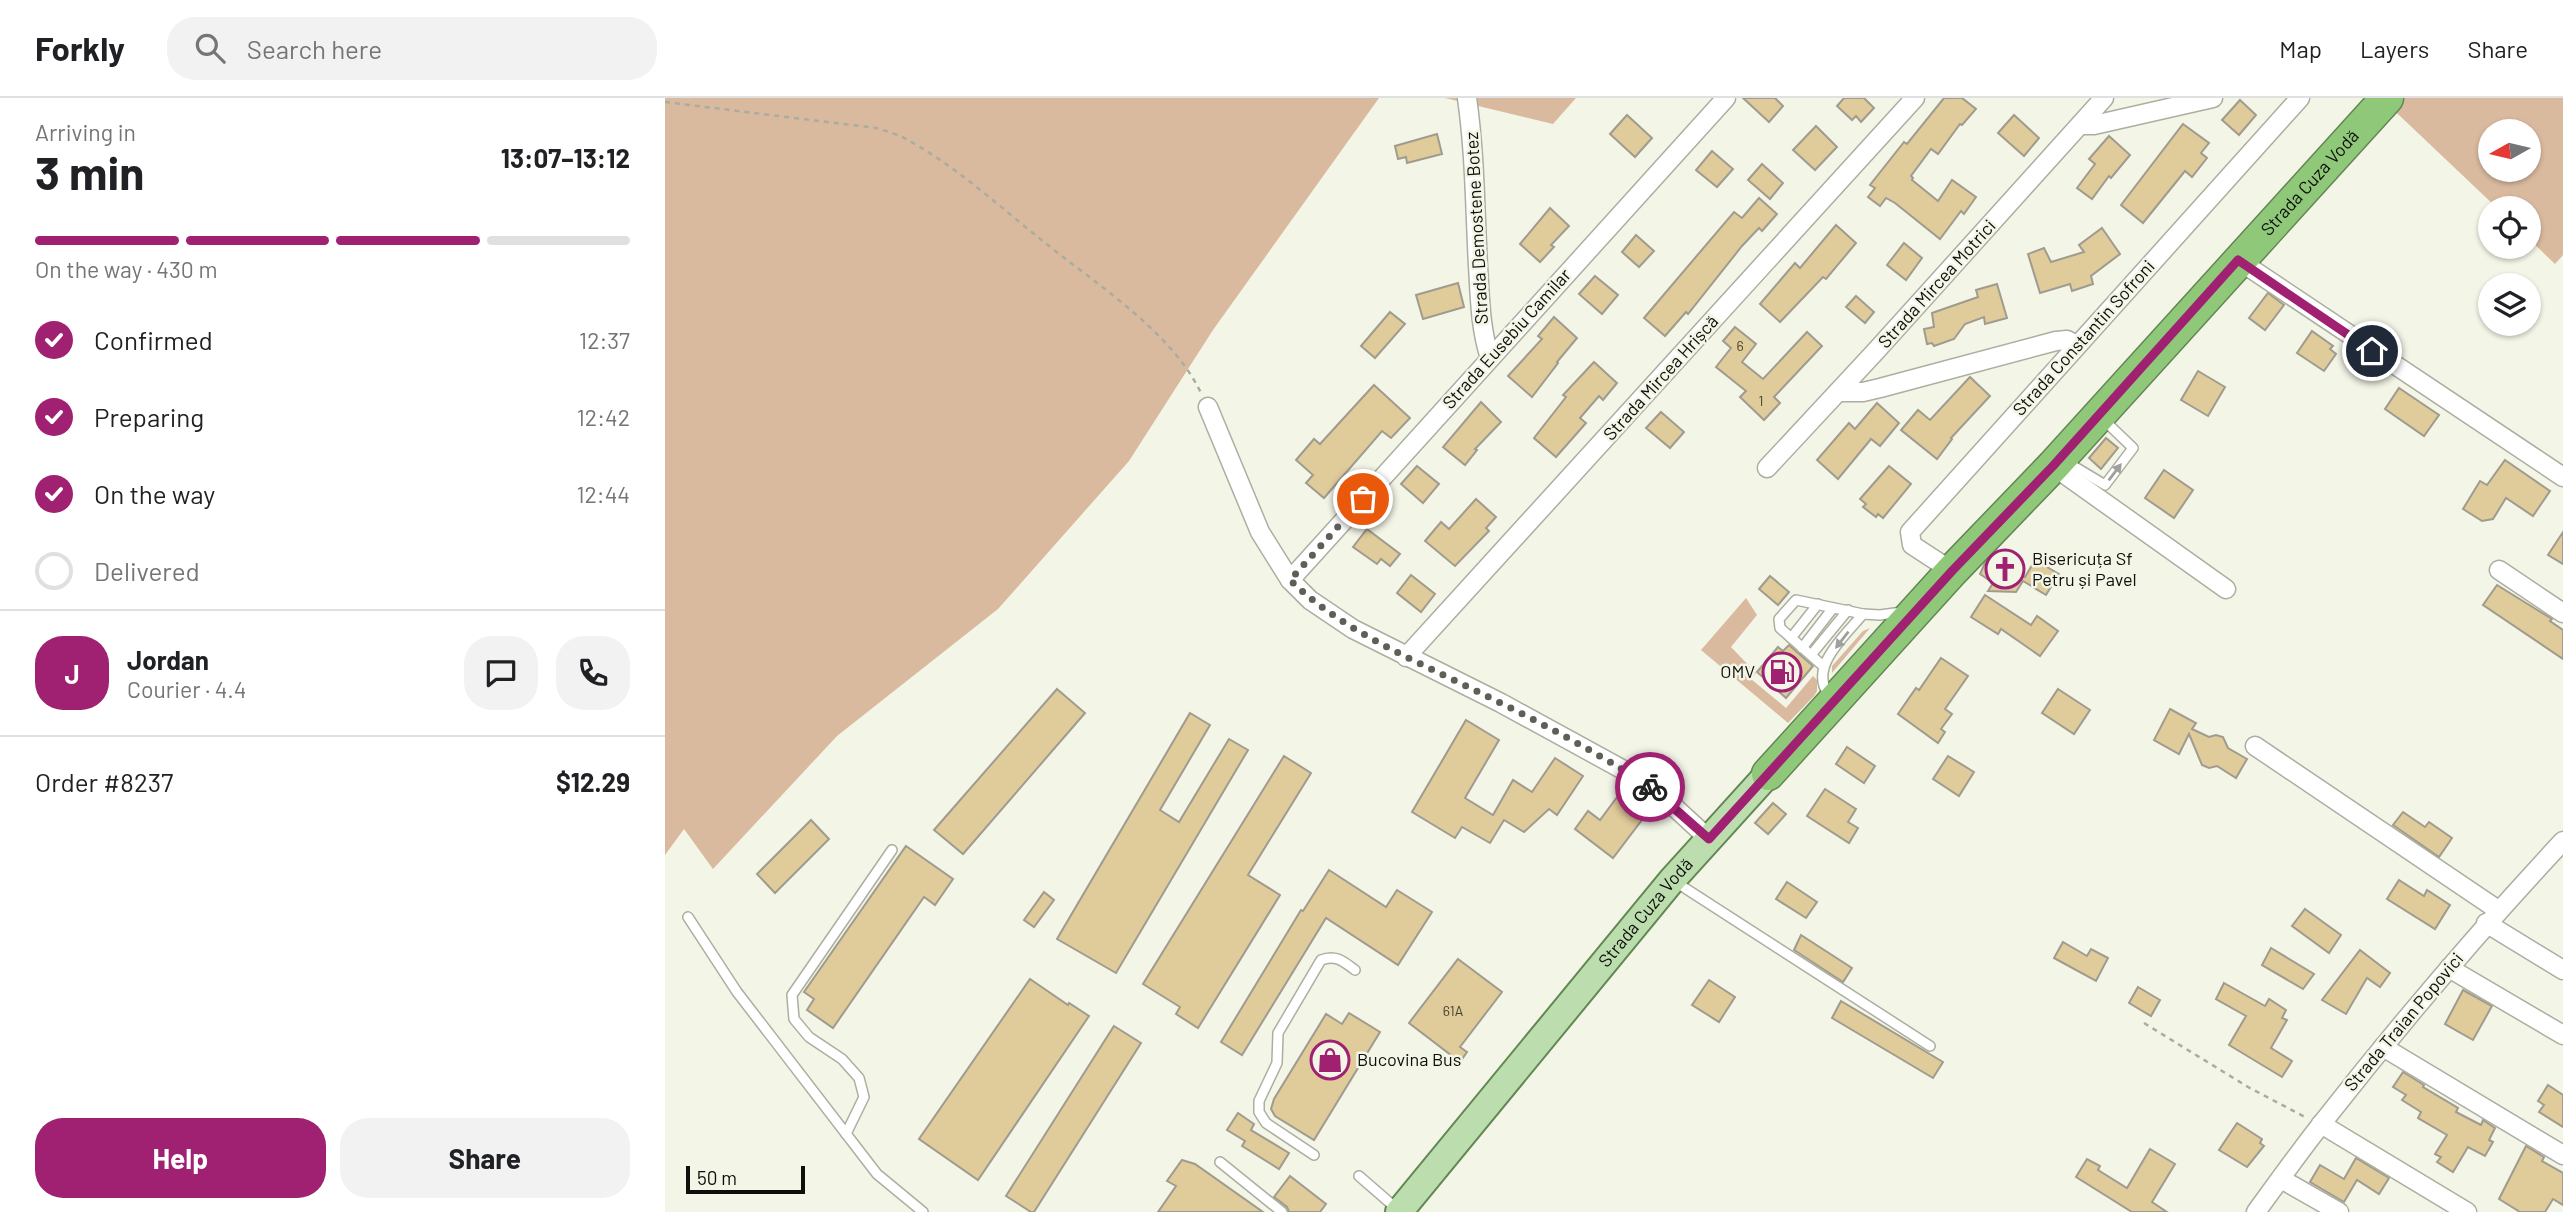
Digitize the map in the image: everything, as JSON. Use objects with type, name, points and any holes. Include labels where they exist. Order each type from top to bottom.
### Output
[{"type":"highway","name":"Strada Cuza Vodă","points":[[1768,774],[1952,571],[2057,462],[2387,98]]},
{"type":"main road","name":"Strada Cuza Vodă","points":[[1400,1212],[1672,880],[1768,774]]},
{"type":"street","name":"Strada Demostene Botez","points":[[1467,98],[1474,144],[1480,303],[1485,343],[1490,358]]},
{"type":"street","name":"Strada Eusebiu Camilar","points":[[1290,580],[1725,98]]},
{"type":"street","name":"Strada Mircea Hrișcă","points":[[1406,657],[1915,98]]},
{"type":"street","name":"Strada Mircea Motrici","points":[[1767,468],[2104,98]]},
{"type":"street","points":[[2080,125],[2094,125],[2213,98]]},
{"type":"street","name":"Strada Constantin Sofroni","points":[[1952,571],[1912,545],[1910,532],[2300,98]]},
{"type":"street","points":[[2238,260],[2563,477]]},
{"type":"street","points":[[1838,391],[1863,392],[2056,341],[2067,340],[2077,345]]},
{"type":"street","points":[[1208,407],[1260,532],[1290,580],[1330,614],[1406,657],[1501,703],[1629,773],[1657,791],[1709,839]]},
{"type":"street","points":[[2057,462],[2227,589]]},
{"type":"street","points":[[2499,570],[2563,612]]},
{"type":"street","points":[[2255,746],[2563,970]]},
{"type":"street","name":"Strada Traian Popovici","points":[[2256,1212],[2383,1046],[2492,917],[2563,841]]},
{"type":"street","points":[[2449,968],[2563,1035]]},
{"type":"street","points":[[2383,1046],[2563,1155]]},
{"type":"street","points":[[2321,1124],[2467,1212]]},
{"type":"street","points":[[2281,1179],[2339,1212]]},
{"type":"lane","points":[[2057,462],[2105,485],[2133,448],[2099,416]]},
{"type":"lane","points":[[1835,701],[1825,688],[1822,665],[1778,625],[1786,610],[1796,600],[1863,614],[1889,614],[1920,606]]},
{"type":"lane","points":[[1791,638],[1818,604]]},
{"type":"lane","points":[[1802,648],[1833,608]]},
{"type":"lane","points":[[1811,655],[1848,610]]},
{"type":"lane","points":[[1822,665],[1863,614]]},
{"type":"lane","points":[[846,1134],[864,1097],[859,1078],[842,1059],[809,1037],[794,1019],[792,995],[892,850]]},
{"type":"lane","points":[[1672,880],[1930,1046]]},
{"type":"lane","points":[[688,916],[737,992],[877,1174],[923,1212]]},
{"type":"lane","points":[[1314,1155],[1266,1123],[1259,1112],[1259,1101],[1277,1063],[1278,1033],[1321,960],[1330,956],[1340,959],[1355,970]]},
{"type":"lane","points":[[1220,1162],[1282,1212]]},
{"type":"lane","points":[[1359,1176],[1400,1212]]},
{"type":"path","points":[[665,103],[876,128],[903,137],[930,153],[995,203],[1153,330],[1191,371],[1208,407]]},
{"type":"path","points":[[2144,1023],[2248,1087],[2321,1124]]},
{"type":"shaded area","points":[[665,98],[1379,98],[1213,330],[1129,461],[998,609],[837,736],[713,869],[684,829],[665,855]]},
{"type":"shaded area","points":[[1445,98],[1576,98],[1553,124]]},
{"type":"shaded area","points":[[2381,98],[2563,98],[2563,255],[2555,264],[2541,251],[2541,196],[2484,196]]},
{"type":"shaded area","points":[[1746,598],[1757,615],[1731,647],[1756,673],[1751,679],[1786,708],[1813,676],[1817,680],[1814,696],[1788,723],[1701,650]]},
{"type":"shaded area","points":[[1870,628],[1832,673],[1832,666],[1863,631]]},
{"type":"building","points":[[1743,98],[1775,98],[1783,106],[1769,122]]},
{"type":"building","points":[[1844,98],[1864,98],[1874,108],[1861,122],[1856,116],[1852,120],[1837,106]]},
{"type":"building","points":[[1944,98],[1962,98],[1976,109],[1960,124],[1938,154],[1931,149],[1911,176],[1912,180],[1938,201],[1952,180],[1976,197],[1964,214],[1961,211],[1940,239],[1895,203],[1886,198],[1880,206],[1868,197],[1875,188],[1870,185]]},
{"type":"building","points":[[2240,100],[2256,115],[2239,135],[2222,120]]},
{"type":"building","points":[[1627,115],[1652,138],[1635,157],[1610,134]]},
{"type":"building","points":[[2014,115],[2039,138],[2024,156],[1998,133]]},
{"type":"building","points":[[2183,124],[2209,143],[2201,153],[2207,158],[2192,177],[2185,171],[2143,223],[2121,205]]},
{"type":"building","points":[[1816,126],[1837,147],[1815,170],[1793,150]]},
{"type":"building","points":[[1437,134],[1442,154],[1407,163],[1406,157],[1398,159],[1395,146]]},
{"type":"building","points":[[2109,136],[2130,155],[2111,178],[2109,176],[2092,199],[2077,188],[2095,164],[2089,159]]},
{"type":"building","points":[[1712,151],[1733,169],[1717,187],[1696,170]]},
{"type":"building","points":[[1762,164],[1783,183],[1770,199],[1748,180]]},
{"type":"building","points":[[1759,198],[1777,214],[1762,231],[1759,228],[1742,246],[1688,314],[1686,312],[1665,336],[1644,318],[1734,212],[1742,218]]},
{"type":"building","points":[[1550,208],[1569,226],[1540,262],[1520,244]]},
{"type":"building","points":[[1836,225],[1856,243],[1826,279],[1823,277],[1780,322],[1760,304],[1795,263],[1800,268]]},
{"type":"building","points":[[2102,228],[2120,254],[2091,276],[2093,284],[2072,291],[2070,284],[2040,293],[2028,254],[2044,248],[2051,262],[2084,252],[2079,245]]},
{"type":"building","points":[[1636,235],[1654,251],[1639,267],[1622,252]]},
{"type":"building","points":[[1904,243],[1922,258],[1906,280],[1887,265]]},
{"type":"building","points":[[1595,276],[1618,295],[1602,314],[1579,294]]},
{"type":"building","points":[[1458,283],[1464,307],[1423,319],[1416,295]]},
{"type":"building","points":[[1997,284],[2007,318],[1985,324],[1984,317],[1965,324],[1954,339],[1934,346],[1932,343],[1927,344],[1924,329],[1934,327],[1932,313],[1978,297],[1976,290]]},
{"type":"building","points":[[2268,293],[2284,305],[2265,330],[2249,318]]},
{"type":"building","points":[[1856,296],[1874,312],[1865,323],[1846,307]]},
{"type":"building","points":[[1390,312],[1405,324],[1375,358],[1361,346]]},
{"type":"building","points":[[1554,317],[1577,338],[1532,397],[1508,376],[1542,339],[1538,336]]},
{"type":"building","points":[[1735,327],[1756,344],[1742,362],[1763,379],[1807,332],[1822,346],[1774,397],[1780,403],[1764,420],[1740,397],[1746,391],[1716,367],[1731,348],[1723,341]]},
{"type":"building","points":[[2312,331],[2333,346],[2330,349],[2336,354],[2324,371],[2297,353]]},
{"type":"building","points":[[1594,362],[1617,383],[1603,400],[1599,396],[1580,418],[1586,423],[1556,457],[1534,438],[1566,397],[1563,395]]},
{"type":"building","points":[[2198,371],[2225,387],[2208,416],[2181,400]]},
{"type":"building","points":[[1970,377],[1990,396],[1951,438],[1937,459],[1901,430],[1918,410],[1930,420]]},
{"type":"building","points":[[1374,385],[1410,418],[1391,438],[1382,431],[1324,498],[1306,483],[1313,475],[1296,460],[1314,439],[1320,444]]},
{"type":"building","points":[[2399,388],[2439,415],[2424,436],[2385,409]]},
{"type":"building","points":[[1481,402],[1501,422],[1475,449],[1477,450],[1465,465],[1443,447]]},
{"type":"building","points":[[1877,403],[1899,423],[1880,446],[1871,439],[1838,479],[1817,460],[1849,423],[1855,429]]},
{"type":"building","points":[[1661,412],[1684,432],[1670,448],[1646,428]]},
{"type":"building","points":[[2106,438],[2118,448],[2101,469],[2089,458]]},
{"type":"building","points":[[2505,460],[2550,491],[2533,516],[2506,498],[2493,519],[2482,521],[2463,509],[2480,481],[2487,485]]},
{"type":"building","points":[[1417,466],[1439,484],[1423,503],[1401,484]]},
{"type":"building","points":[[1889,466],[1911,484],[1883,518],[1878,514],[1876,517],[1863,507],[1866,504],[1860,499]]},
{"type":"building","points":[[2164,470],[2193,490],[2174,518],[2145,498]]},
{"type":"building","points":[[1476,499],[1496,517],[1486,528],[1489,531],[1455,566],[1425,541],[1441,522],[1449,529]]},
{"type":"building","points":[[1367,529],[1400,554],[1390,566],[1381,559],[1377,564],[1353,547]]},
{"type":"building","points":[[2563,532],[2563,564],[2548,555]]},
{"type":"building","points":[[1994,556],[2025,577],[2035,560],[2059,574],[2046,595],[2023,581],[2016,592],[1988,591],[1993,583],[1980,574],[1985,563]]},
{"type":"building","points":[[1411,575],[1435,594],[1421,612],[1397,593]]},
{"type":"building","points":[[1770,576],[1789,592],[1778,605],[1759,589]]},
{"type":"building","points":[[2497,585],[2552,619],[2550,621],[2563,630],[2563,659],[2483,605]]},
{"type":"building","points":[[1985,595],[2031,625],[2037,616],[2058,631],[2040,656],[2001,629],[1998,634],[1971,617]]},
{"type":"building","name":"OMV","points":[[1789,645],[1813,666],[1786,698],[1757,672],[1778,647],[1783,651]]},
{"type":"building","points":[[1941,658],[1968,676],[1945,709],[1952,714],[1941,729],[1945,732],[1938,743],[1898,714]]},
{"type":"building","points":[[1057,689],[1085,713],[963,854],[934,830]]},
{"type":"building","points":[[2058,689],[2090,710],[2074,734],[2042,713]]},
{"type":"building","points":[[2170,709],[2196,723],[2192,729],[2209,737],[2223,737],[2228,748],[2247,759],[2236,778],[2217,766],[2209,768],[2202,765],[2189,734],[2179,754],[2154,740]]},
{"type":"building","points":[[1190,713],[1210,725],[1160,810],[1179,822],[1229,739],[1248,750],[1116,973],[1057,939]]},
{"type":"building","points":[[1466,720],[1499,740],[1465,798],[1493,815],[1513,780],[1532,792],[1555,758],[1583,776],[1557,815],[1549,809],[1524,832],[1504,820],[1490,843],[1462,827],[1455,838],[1412,812]]},
{"type":"building","points":[[1847,747],[1875,766],[1864,783],[1836,764]]},
{"type":"building","points":[[1284,756],[1311,773],[1248,875],[1280,895],[1198,1028],[1176,1014],[1180,1007],[1143,984]]},
{"type":"building","points":[[1948,756],[1974,772],[1959,796],[1933,779]]},
{"type":"building","points":[[1626,785],[1654,804],[1613,858],[1575,829],[1588,811],[1600,820]]},
{"type":"building","points":[[1825,789],[1856,809],[1848,822],[1858,828],[1849,843],[1807,816]]},
{"type":"building","points":[[1773,803],[1786,814],[1768,834],[1755,823]]},
{"type":"building","points":[[2403,812],[2425,827],[2429,822],[2452,838],[2439,857],[2393,825]]},
{"type":"building","points":[[811,820],[829,839],[775,893],[757,874]]},
{"type":"building","points":[[906,846],[953,879],[935,905],[924,897],[833,1028],[807,1010],[814,999],[804,992]]},
{"type":"building","points":[[1329,870],[1386,907],[1397,890],[1432,912],[1398,965],[1326,918],[1242,1055],[1221,1042],[1301,910],[1303,911]]},
{"type":"building","points":[[2399,880],[2424,896],[2427,890],[2450,905],[2435,929],[2387,899]]},
{"type":"building","points":[[1787,882],[1817,902],[1806,918],[1776,899]]},
{"type":"building","points":[[1044,892],[1054,900],[1034,927],[1024,920]]},
{"type":"building","points":[[2305,909],[2341,935],[2329,953],[2292,926]]},
{"type":"building","points":[[1801,935],[1852,968],[1843,982],[1794,950]]},
{"type":"building","points":[[2063,942],[2087,956],[2091,949],[2108,958],[2096,981],[2054,958]]},
{"type":"building","points":[[2271,948],[2314,974],[2303,989],[2262,965]]},
{"type":"building","points":[[2360,950],[2390,973],[2380,987],[2367,978],[2346,1014],[2322,1000]]},
{"type":"building","points":[[1458,959],[1502,992],[1460,1047],[1467,1052],[1460,1062],[1409,1023]]},
{"type":"building","points":[[1030,979],[1089,1016],[978,1180],[919,1139]]},
{"type":"building","points":[[1709,980],[1735,997],[1719,1022],[1692,1005]]},
{"type":"building","points":[[2224,983],[2265,1006],[2269,999],[2286,1010],[2282,1018],[2287,1020],[2271,1048],[2292,1061],[2282,1077],[2229,1045],[2246,1016],[2216,999]]},
{"type":"building","points":[[2138,987],[2160,1000],[2151,1016],[2129,1003]]},
{"type":"building","points":[[2463,990],[2492,1006],[2473,1040],[2445,1024]]},
{"type":"building","points":[[1841,1001],[1943,1062],[1933,1078],[1832,1018]]},
{"type":"building","points":[[1349,1013],[1380,1032],[1314,1140],[1275,1116],[1271,1109],[1274,1099],[1326,1014],[1342,1024]]},
{"type":"building","points":[[1114,1026],[1141,1043],[1034,1212],[1031,1212],[1006,1196]]},
{"type":"building","points":[[2403,1072],[2458,1108],[2456,1112],[2481,1125],[2483,1120],[2495,1128],[2489,1140],[2493,1142],[2485,1156],[2468,1147],[2453,1172],[2437,1162],[2441,1157],[2435,1154],[2447,1135],[2418,1118],[2421,1112],[2402,1100],[2406,1095],[2393,1087]]},
{"type":"building","points":[[2548,1085],[2563,1095],[2563,1127],[2539,1112],[2544,1105],[2538,1101]]},
{"type":"building","points":[[1238,1113],[1254,1124],[1251,1130],[1289,1153],[1279,1169],[1242,1146],[1245,1141],[1227,1130]]},
{"type":"building","points":[[2237,1123],[2262,1139],[2260,1143],[2264,1146],[2247,1167],[2219,1150]]},
{"type":"building","points":[[2526,1146],[2544,1157],[2542,1161],[2563,1173],[2563,1205],[2553,1199],[2545,1212],[2520,1212],[2499,1199]]},
{"type":"building","points":[[2150,1149],[2175,1164],[2152,1202],[2167,1212],[2132,1212],[2076,1177],[2087,1159],[2100,1166],[2098,1170],[2127,1188]]},
{"type":"building","points":[[2356,1158],[2389,1178],[2379,1194],[2357,1180],[2344,1202],[2310,1182],[2320,1165],[2344,1179]]},
{"type":"building","points":[[1182,1160],[1195,1164],[1263,1212],[1158,1212],[1176,1186],[1167,1181]]},
{"type":"building","points":[[1290,1176],[1326,1204],[1320,1212],[1289,1212],[1287,1207],[1274,1197]]},
{"type":"way so far","points":[[1363,499],[1290,580],[1310,600],[1353,629],[1501,703],[1650,787]]},
{"type":"place","name":"Bisericuța Sf Petru și Pavel","points":[[2005,569]]},
{"type":"place","name":"OMV","points":[[1782,672]]},
{"type":"place","name":"Bucovina Bus","points":[[1330,1060]]},
{"type":"route","points":[[1650,787],[1709,839],[1952,571],[2053,466],[2238,260],[2372,351]]}]
